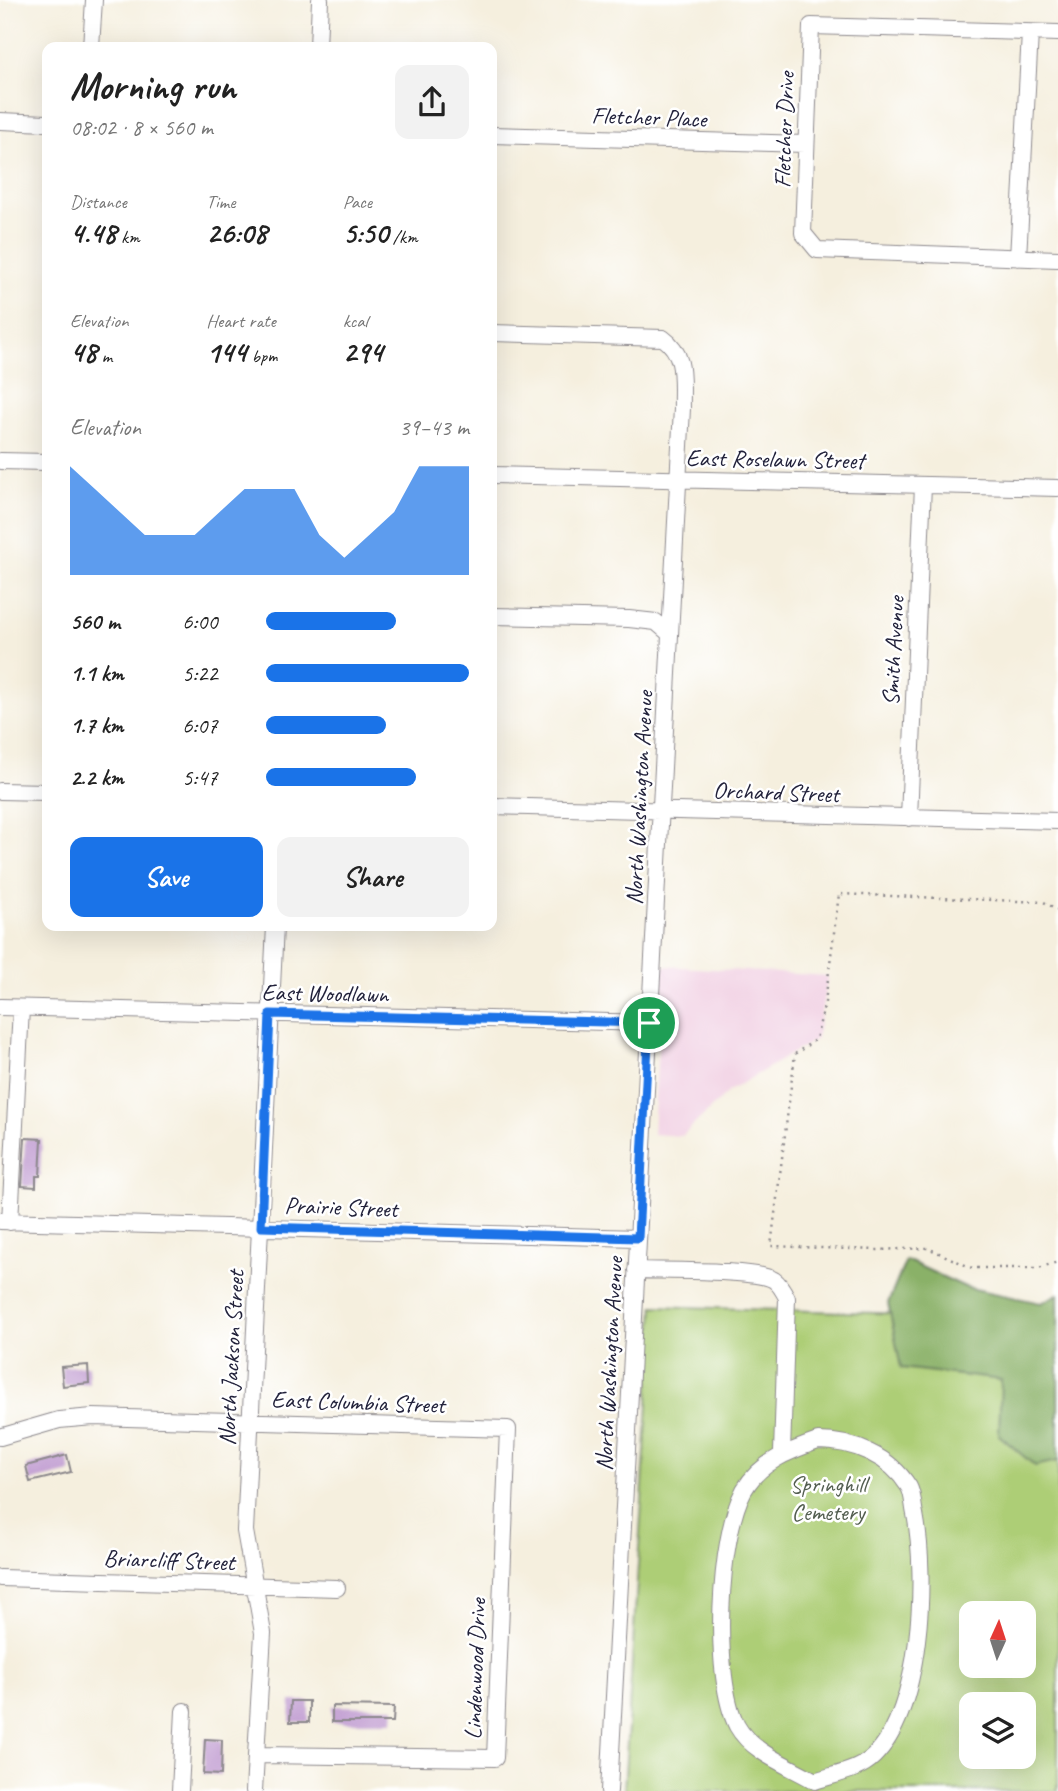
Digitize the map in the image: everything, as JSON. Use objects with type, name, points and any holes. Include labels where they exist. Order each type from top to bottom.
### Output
[{"type":"street","points":[[91,42],[94,0]]},
{"type":"street","points":[[318,42],[320,0]]},
{"type":"street","name":"Fletcher Drive","points":[[1058,33],[811,26],[803,233],[817,250],[1058,259]]},
{"type":"street","points":[[1018,258],[1030,33]]},
{"type":"street","points":[[0,121],[42,122]]},
{"type":"street","name":"Fletcher Place","points":[[497,135],[805,144]]},
{"type":"street","name":"North Washington Avenue","points":[[497,333],[663,338],[676,347],[681,364],[682,408],[609,1791]]},
{"type":"street","points":[[0,461],[42,462]]},
{"type":"street","name":"East Roselawn Street","points":[[497,475],[1058,488]]},
{"type":"street","name":"Smith Avenue","points":[[909,818],[923,485]]},
{"type":"street","points":[[497,616],[629,619],[656,622],[670,634]]},
{"type":"street","points":[[0,791],[42,792]]},
{"type":"street","name":"Orchard Street","points":[[497,806],[1058,821]]},
{"type":"street","name":"North Jackson Street","points":[[254,1791],[263,1633],[245,1531],[275,931]]},
{"type":"street","name":"East Woodlawn","points":[[0,1007],[649,1023]]},
{"type":"street","points":[[5,1221],[21,1008]]},
{"type":"street","name":"Prairie Street","points":[[5,1221],[638,1238]]},
{"type":"street","points":[[636,1270],[752,1275],[774,1280],[782,1289],[788,1298],[782,1454]]},
{"type":"street","name":"East Columbia Street","points":[[0,1437],[59,1420],[93,1417],[508,1429]]},
{"type":"street","name":"Lindenwood Drive","points":[[257,1755],[495,1758],[508,1429]]},
{"type":"street","points":[[818,1441],[833,1441],[878,1455],[910,1488],[918,1529],[920,1590],[914,1667],[904,1704],[874,1756],[860,1766],[815,1786],[750,1744],[738,1727],[730,1706],[723,1660],[723,1583],[732,1520],[744,1489],[757,1473],[782,1454],[818,1441]]},
{"type":"street","name":"Briarcliff Street","points":[[0,1578],[337,1588]]},
{"type":"street","points":[[180,1791],[184,1711]]},
{"type":"path","points":[[1058,911],[1044,902],[839,894],[825,1002],[816,1039],[795,1054],[771,1246],[850,1250],[928,1248],[972,1268],[1038,1268],[1058,1262]]},
{"type":"shaded area","points":[[663,966],[828,976],[816,1039],[729,1091],[682,1136],[653,1134]]},
{"type":"green space","points":[[906,1260],[965,1287],[1041,1303],[1058,1294],[1058,1461],[1035,1466],[999,1435],[1001,1380],[901,1368],[888,1303]]},
{"type":"green space","name":"Springhill Cemetery","points":[[654,1306],[1058,1319],[1058,1791],[624,1791]]},
{"type":"building","points":[[25,1138],[42,1139],[40,1176],[36,1176],[36,1187],[22,1186]]},
{"type":"building","points":[[88,1365],[89,1383],[63,1386],[61,1367]]},
{"type":"building","points":[[67,1455],[71,1472],[30,1482],[26,1466]]},
{"type":"building","points":[[291,1701],[309,1701],[309,1722],[290,1722]]},
{"type":"building","points":[[332,1706],[394,1707],[393,1722],[332,1722]]},
{"type":"building","points":[[205,1739],[222,1740],[221,1775],[203,1774]]},
{"type":"route","points":[[270,1014],[649,1023],[638,1238],[261,1227],[270,1014]]}]
